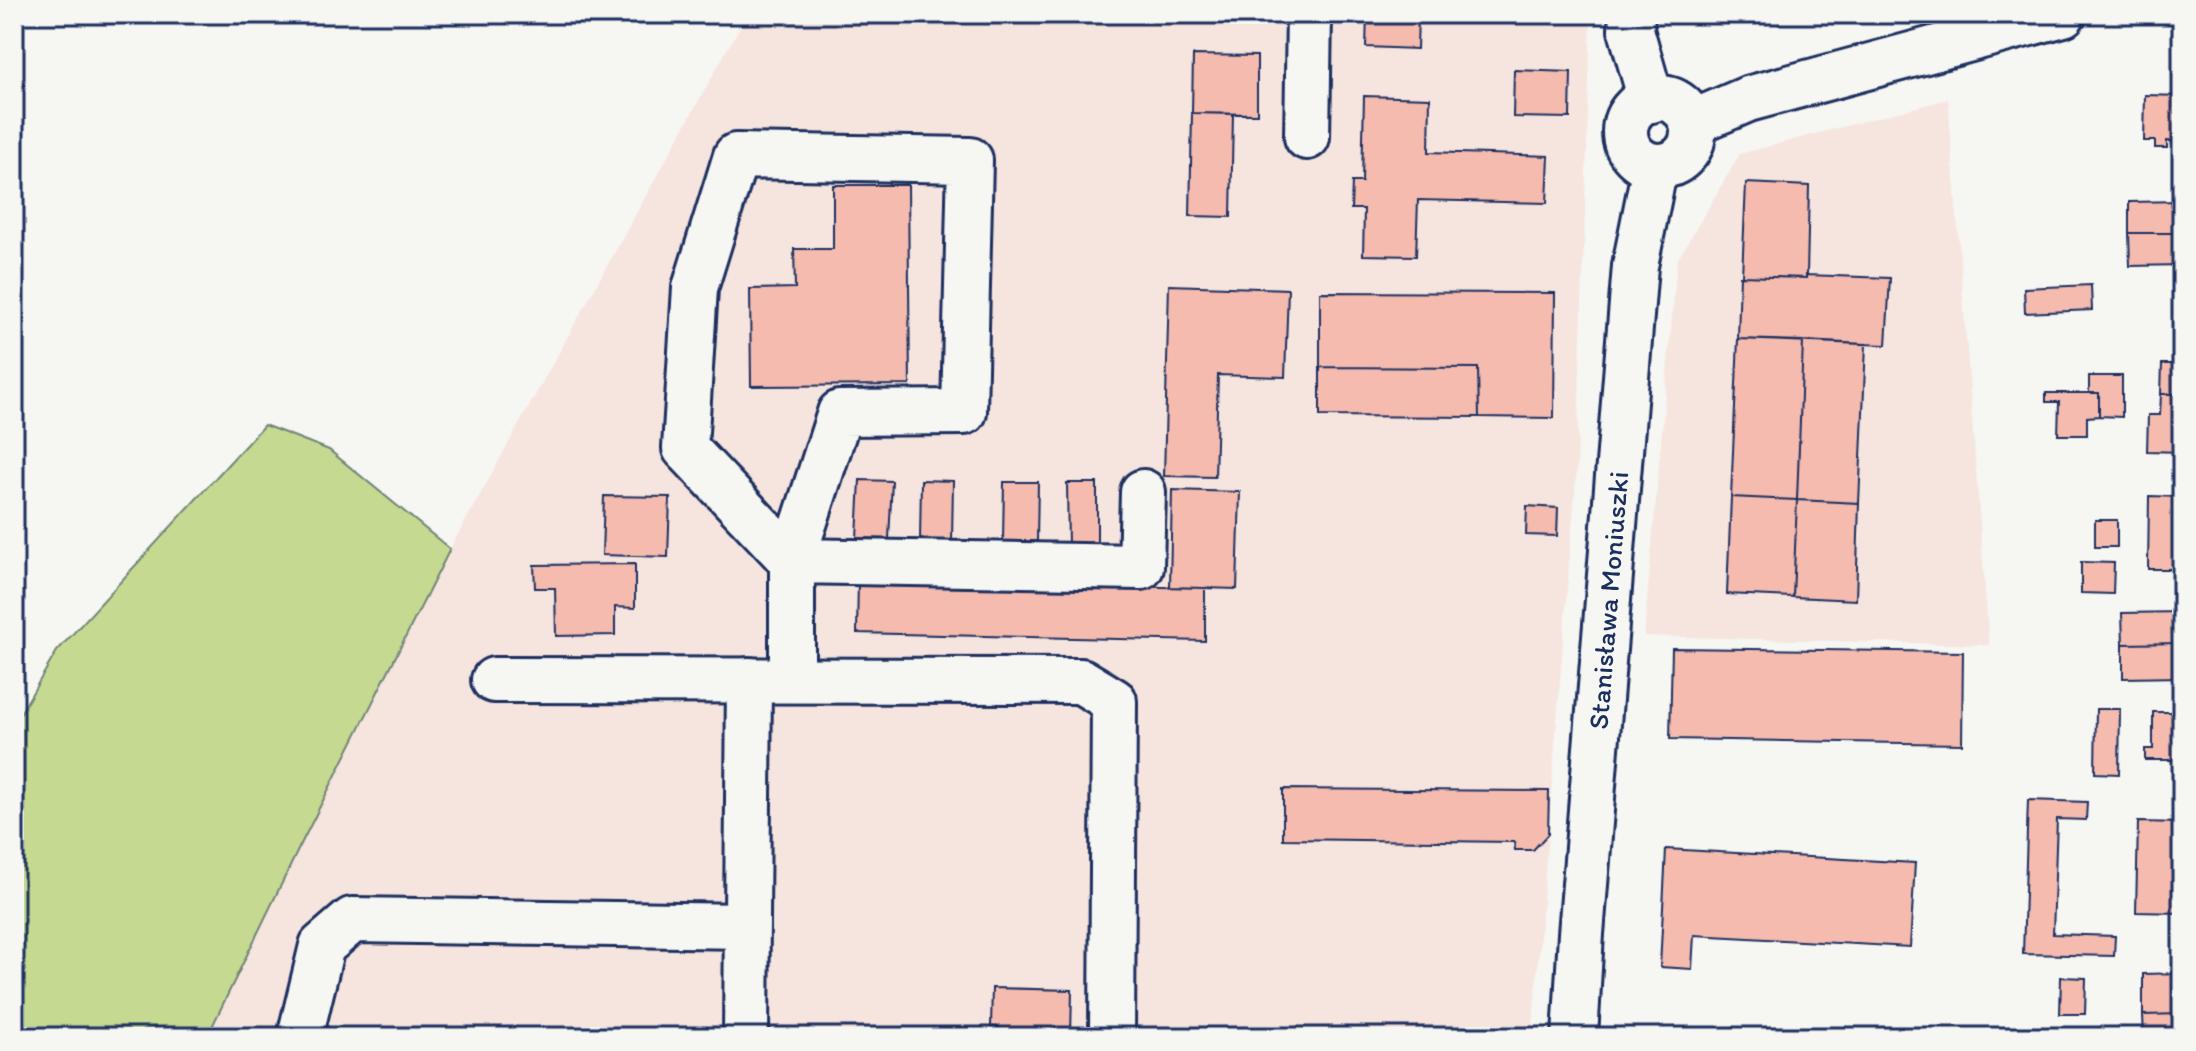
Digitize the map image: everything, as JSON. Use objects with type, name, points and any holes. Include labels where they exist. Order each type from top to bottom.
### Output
[{"type":"street","points":[[1307,137],[1309,14]]},
{"type":"street","points":[[1632,14],[1631,30],[1651,100]]},
{"type":"street","points":[[1692,123],[1748,99],[2063,14]]},
{"type":"street","points":[[1651,100],[1671,100],[1680,106],[1692,123],[1691,145],[1676,162],[1666,166],[1644,163],[1627,146],[1626,123],[1631,112],[1651,100]]},
{"type":"street","points":[[746,1037],[747,926],[770,680],[792,561],[840,413],[964,412],[970,160],[736,156],[695,288],[685,448],[792,561],[1141,567],[1143,492]]},
{"type":"street","name":"Stanisława Moniuszki","points":[[1575,1037],[1635,266],[1655,166]]},
{"type":"street","points":[[494,680],[1081,681],[1114,701],[1112,1037]]},
{"type":"street","points":[[300,1037],[322,946],[352,920],[747,926]]},
{"type":"shaded area","points":[[747,14],[1591,14],[1577,464],[1532,1037],[207,1037],[450,549]]},
{"type":"shaded area","points":[[1948,99],[1989,645],[1644,636],[1677,261],[1740,154]]},
{"type":"green space","points":[[264,425],[329,450],[450,549],[207,1037],[14,1037],[14,724],[57,651]]},
{"type":"building","points":[[1355,14],[1418,14],[1417,49],[1366,47],[1367,15]]},
{"type":"building","points":[[1193,55],[1257,56],[1257,114],[1192,113]]},
{"type":"building","points":[[1514,70],[1571,72],[1570,118],[1513,117]]},
{"type":"building","points":[[2145,95],[2182,96],[2182,142],[2167,141],[2167,148],[2155,148],[2155,141],[2144,141]]},
{"type":"building","points":[[1364,96],[1430,98],[1429,152],[1549,156],[1547,203],[1418,200],[1416,256],[1363,255],[1364,209],[1351,209],[1352,182],[1362,182]]},
{"type":"building","points":[[1192,113],[1233,114],[1231,217],[1190,216]]},
{"type":"building","points":[[1746,183],[1809,186],[1806,278],[1742,276]]},
{"type":"building","points":[[833,185],[908,185],[910,385],[751,386],[750,289],[795,288],[794,249],[833,249]]},
{"type":"building","points":[[2182,201],[2182,233],[2129,233],[2129,202]]},
{"type":"building","points":[[2129,233],[2182,233],[2182,265],[2130,266]]},
{"type":"building","points":[[1806,275],[1890,278],[1886,345],[1738,339],[1740,276],[1806,278]]},
{"type":"building","points":[[1169,285],[1288,289],[1285,377],[1218,375],[1215,477],[1164,476]]},
{"type":"building","points":[[2091,285],[2092,310],[2025,313],[2024,288]]},
{"type":"building","points":[[1320,292],[1555,293],[1554,418],[1479,417],[1478,368],[1320,367]]},
{"type":"building","points":[[1738,339],[1803,341],[1797,500],[1731,497]]},
{"type":"building","points":[[1803,341],[1866,344],[1859,503],[1797,500]]},
{"type":"building","points":[[2162,364],[2182,364],[2182,394],[2161,394]]},
{"type":"building","points":[[1320,367],[1478,368],[1479,417],[1320,416]]},
{"type":"building","points":[[2089,376],[2122,376],[2122,417],[2099,416],[2099,393],[2089,393]]},
{"type":"building","points":[[2046,393],[2099,393],[2099,416],[2087,417],[2087,435],[2058,435],[2059,402],[2046,402]]},
{"type":"building","points":[[2161,394],[2182,394],[2182,452],[2147,451],[2148,415],[2160,415]]},
{"type":"building","points":[[860,480],[892,481],[889,539],[857,538]]},
{"type":"building","points":[[921,480],[953,481],[952,542],[920,541]]},
{"type":"building","points":[[1004,482],[1038,482],[1037,541],[1003,541]]},
{"type":"building","points":[[1067,483],[1097,483],[1097,546],[1068,546]]},
{"type":"building","points":[[1172,490],[1240,492],[1237,589],[1170,587]]},
{"type":"building","points":[[604,496],[670,497],[668,557],[602,555]]},
{"type":"building","points":[[2149,496],[2182,497],[2182,569],[2148,569]]},
{"type":"building","points":[[1731,497],[1797,500],[1793,597],[1727,594]]},
{"type":"building","points":[[1797,500],[1859,503],[1856,600],[1793,597]]},
{"type":"building","points":[[1527,506],[1558,508],[1557,536],[1526,535]]},
{"type":"building","points":[[2095,520],[2117,520],[2117,547],[2095,547]]},
{"type":"building","points":[[2081,562],[2114,563],[2113,594],[2081,593]]},
{"type":"building","points":[[635,564],[635,608],[615,607],[615,635],[556,636],[555,588],[535,588],[534,565]]},
{"type":"building","points":[[858,580],[1205,588],[1205,641],[857,633]]},
{"type":"building","points":[[2181,612],[2182,643],[2123,644],[2122,613]]},
{"type":"building","points":[[2182,643],[2182,677],[2123,678],[2123,644]]},
{"type":"building","points":[[1672,648],[1963,652],[1962,744],[1670,739]]},
{"type":"building","points":[[2096,709],[2120,709],[2119,774],[2095,773]]},
{"type":"building","points":[[2153,712],[2182,712],[2182,760],[2145,760],[2145,749],[2153,749]]},
{"type":"building","points":[[1283,789],[1549,791],[1548,834],[1533,850],[1515,850],[1514,842],[1283,839]]},
{"type":"building","points":[[2028,800],[2087,802],[2086,820],[2057,819],[2053,934],[2115,936],[2114,956],[2023,954]]},
{"type":"building","points":[[2138,822],[2182,823],[2182,913],[2136,912]]},
{"type":"building","points":[[1666,849],[1915,863],[1910,947],[1694,935],[1692,969],[1660,967]]},
{"type":"building","points":[[2182,973],[2182,1014],[2143,1015],[2143,974]]},
{"type":"building","points":[[2061,977],[2086,978],[2085,1014],[2060,1014]]},
{"type":"building","points":[[992,988],[1072,990],[1071,1037],[999,1037],[999,1027],[991,1027]]},
{"type":"building","points":[[2182,1014],[2182,1037],[2144,1037],[2143,1015]]}]
